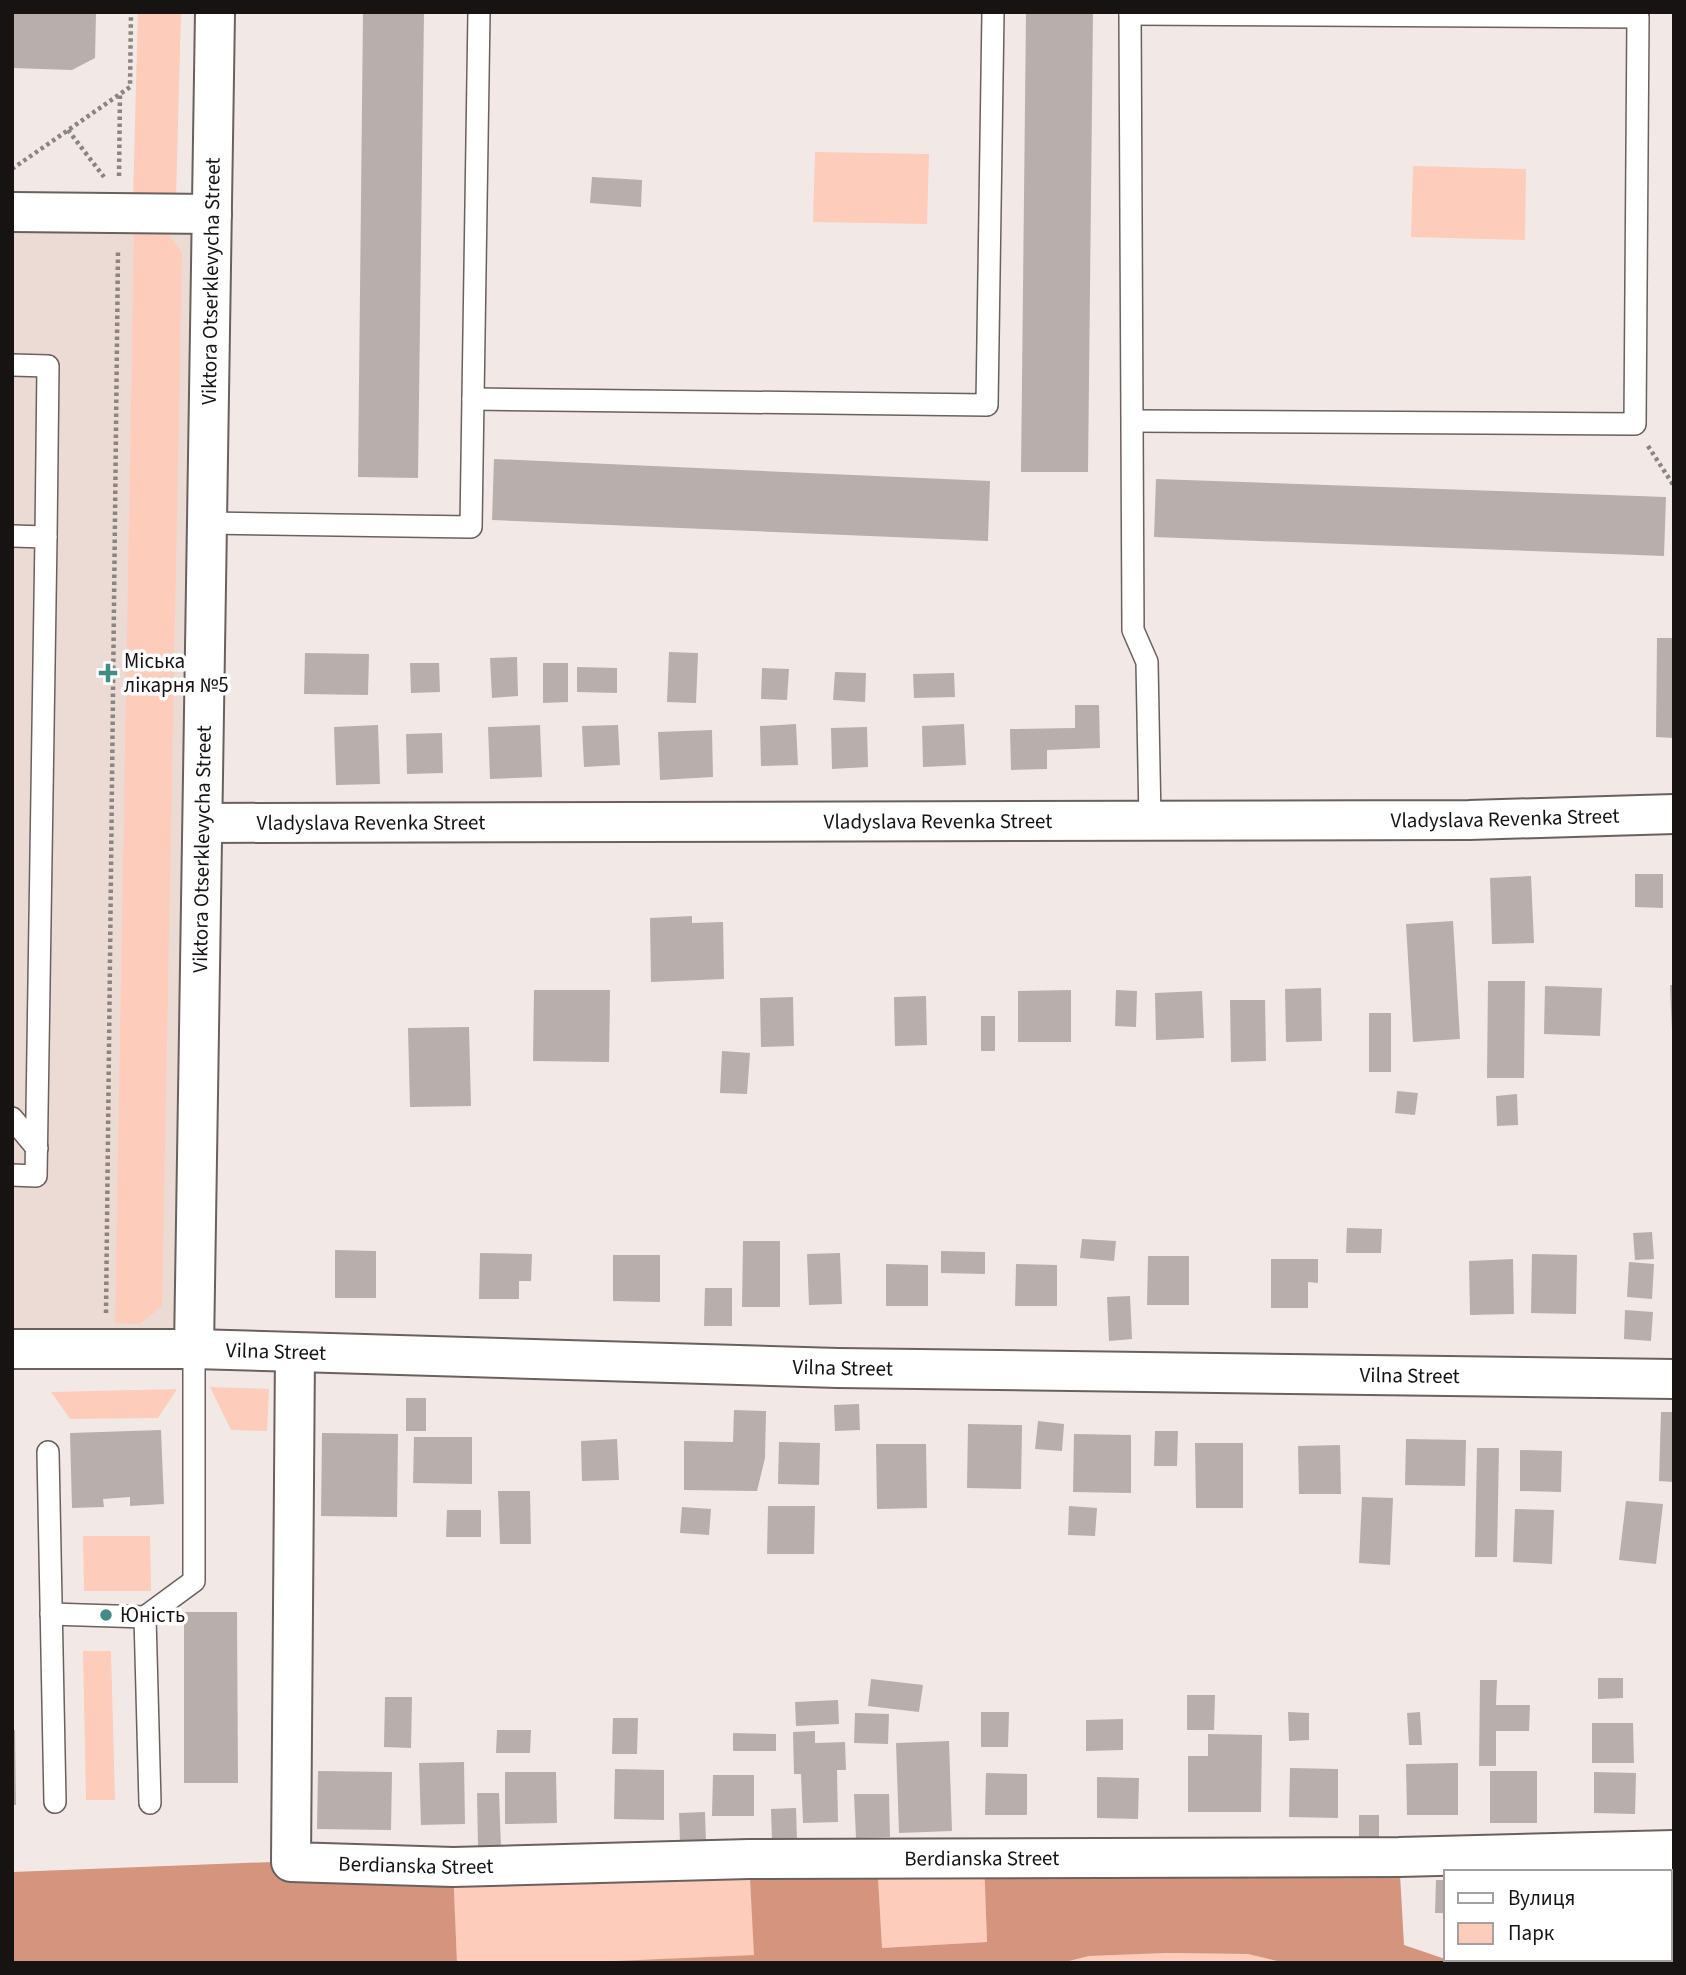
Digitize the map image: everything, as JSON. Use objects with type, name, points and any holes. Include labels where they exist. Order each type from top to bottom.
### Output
[{"type":"street","name":"Viktora Otserklevycha Street","points":[[194,1349],[215,12]]},
{"type":"street","points":[[12,212],[212,215]]},
{"type":"street","name":"Vladyslava Revenka Street","points":[[202,823],[1469,820],[1674,814]]},
{"type":"street","name":"Vilna Street","points":[[12,1349],[194,1349],[838,1368],[1674,1379]]},
{"type":"street","name":"Berdianska Street","points":[[295,1353],[291,1862],[453,1867],[749,1859],[1399,1857],[1674,1850]]},
{"type":"lane","points":[[207,523],[471,527],[479,12]]},
{"type":"lane","points":[[473,399],[987,405],[993,12]]},
{"type":"lane","points":[[1133,421],[1635,424],[1638,17],[1130,13],[1133,630],[1147,662],[1150,821]]},
{"type":"lane","points":[[12,365],[48,366],[36,1176],[12,1175]]},
{"type":"lane","points":[[12,536],[46,537]]},
{"type":"lane","points":[[12,1118],[37,1148]]},
{"type":"lane","points":[[51,1614],[145,1617],[194,1581],[194,1349]]},
{"type":"lane","points":[[48,1452],[55,1802]]},
{"type":"lane","points":[[145,1617],[150,1803]]},
{"type":"path","points":[[12,169],[130,87],[131,12]]},
{"type":"path","points":[[119,184],[120,94]]},
{"type":"path","points":[[68,130],[104,178]]},
{"type":"path","points":[[105,251],[118,251],[106,1320]]},
{"type":"path","points":[[1635,424],[1674,486]]},
{"type":"shaded area","name":"Міська лікарня №5","points":[[12,212],[212,214],[194,1349],[12,1349]]},
{"type":"shaded area","points":[[1399,1857],[1404,1945],[1444,1959],[1444,1961],[1457,1963],[1285,1963],[1248,1954],[1167,1953],[1089,1956],[1061,1963],[567,1963],[754,1955],[749,1859],[877,1859],[882,1948],[987,1942],[984,1860]]},
{"type":"shaded area","points":[[272,1862],[453,1867],[457,1963],[12,1963],[12,1872]]},
{"type":"green space","points":[[138,12],[181,12],[176,199],[133,199]]},
{"type":"green space","points":[[815,152],[929,154],[927,224],[813,222]]},
{"type":"green space","points":[[1413,166],[1526,169],[1525,240],[1411,237]]},
{"type":"green space","points":[[134,232],[167,233],[182,252],[162,1306],[140,1324],[115,1323]]},
{"type":"green space","points":[[210,1387],[269,1389],[267,1431],[231,1430]]},
{"type":"green space","points":[[177,1389],[158,1418],[70,1419],[51,1392]]},
{"type":"green space","points":[[83,1536],[150,1536],[151,1591],[84,1591]]},
{"type":"green space","points":[[83,1651],[111,1651],[115,1800],[86,1800]]},
{"type":"green space","points":[[749,1859],[755,1955],[567,1963],[457,1963],[453,1867]]},
{"type":"green space","points":[[877,1859],[984,1860],[987,1942],[882,1948]]},
{"type":"green space","points":[[1248,1954],[1285,1963],[1061,1963],[1089,1956]]},
{"type":"building","points":[[12,12],[96,12],[95,58],[72,70],[12,68]]},
{"type":"building","points":[[363,12],[424,12],[418,478],[358,477]]},
{"type":"building","points":[[1026,12],[1093,12],[1088,472],[1021,472]]},
{"type":"building","points":[[592,177],[642,180],[641,207],[590,203]]},
{"type":"building","points":[[494,459],[990,481],[988,541],[492,520]]},
{"type":"building","points":[[1156,479],[1666,497],[1664,556],[1154,537]]},
{"type":"building","points":[[1657,638],[1674,638],[1674,738],[1656,737]]},
{"type":"building","points":[[669,652],[698,653],[696,703],[667,702]]},
{"type":"building","points":[[305,653],[369,654],[368,695],[304,694]]},
{"type":"building","points":[[517,657],[518,696],[492,698],[490,658]]},
{"type":"building","points":[[410,663],[439,663],[440,692],[411,693]]},
{"type":"building","points":[[543,663],[568,663],[568,702],[543,703]]},
{"type":"building","points":[[577,667],[617,668],[617,693],[577,692]]},
{"type":"building","points":[[762,668],[789,669],[787,700],[761,699]]},
{"type":"building","points":[[835,672],[866,673],[865,702],[833,700]]},
{"type":"building","points":[[954,673],[955,697],[914,698],[913,674]]},
{"type":"building","points":[[1075,705],[1099,705],[1100,748],[1047,750],[1047,769],[1011,770],[1010,729],[1075,728]]},
{"type":"building","points":[[796,724],[798,765],[761,766],[760,726]]},
{"type":"building","points":[[964,724],[966,765],[923,767],[922,726]]},
{"type":"building","points":[[378,725],[380,784],[336,785],[334,727]]},
{"type":"building","points":[[540,725],[542,777],[490,779],[488,727]]},
{"type":"building","points":[[618,725],[620,765],[584,767],[582,726]]},
{"type":"building","points":[[867,727],[868,767],[832,769],[831,728]]},
{"type":"building","points":[[712,730],[713,777],[660,780],[658,732]]},
{"type":"building","points":[[442,733],[443,773],[407,774],[406,734]]},
{"type":"building","points":[[1635,874],[1663,874],[1663,908],[1635,907]]},
{"type":"building","points":[[1531,876],[1534,943],[1492,944],[1490,878]]},
{"type":"building","points":[[692,916],[692,923],[723,922],[724,979],[651,982],[650,918]]},
{"type":"building","points":[[1453,921],[1460,1039],[1413,1042],[1406,924]]},
{"type":"building","points":[[1488,981],[1525,981],[1524,1078],[1487,1078]]},
{"type":"building","points":[[1670,985],[1674,985],[1674,1031],[1672,1031]]},
{"type":"building","points":[[1545,986],[1602,988],[1600,1036],[1544,1034]]},
{"type":"building","points":[[1321,988],[1322,1041],[1286,1042],[1285,989]]},
{"type":"building","points":[[534,990],[610,990],[609,1062],[533,1061]]},
{"type":"building","points":[[1071,990],[1071,1042],[1018,1042],[1018,991]]},
{"type":"building","points":[[1116,990],[1137,991],[1136,1027],[1115,1026]]},
{"type":"building","points":[[1202,991],[1204,1038],[1156,1040],[1155,993]]},
{"type":"building","points":[[926,996],[927,1045],[895,1046],[894,997]]},
{"type":"building","points":[[793,997],[794,1046],[761,1047],[760,998]]},
{"type":"building","points":[[1230,1000],[1265,1000],[1266,1061],[1231,1062]]},
{"type":"building","points":[[1369,1013],[1391,1013],[1391,1072],[1369,1072]]},
{"type":"building","points":[[981,1016],[995,1016],[995,1051],[981,1051]]},
{"type":"building","points":[[469,1027],[471,1106],[410,1107],[408,1028]]},
{"type":"building","points":[[722,1051],[750,1053],[747,1094],[720,1093]]},
{"type":"building","points":[[1397,1091],[1418,1093],[1415,1115],[1395,1113]]},
{"type":"building","points":[[1517,1094],[1518,1125],[1497,1126],[1496,1096]]},
{"type":"building","points":[[1347,1228],[1382,1229],[1381,1253],[1346,1253]]},
{"type":"building","points":[[1652,1232],[1654,1259],[1635,1260],[1633,1233]]},
{"type":"building","points":[[1082,1239],[1116,1241],[1114,1261],[1080,1258]]},
{"type":"building","points":[[743,1241],[780,1241],[780,1307],[742,1307]]},
{"type":"building","points":[[335,1250],[376,1251],[376,1298],[335,1298]]},
{"type":"building","points":[[941,1251],[985,1252],[985,1274],[941,1273]]},
{"type":"building","points":[[480,1253],[532,1254],[531,1281],[519,1281],[519,1299],[479,1299]]},
{"type":"building","points":[[840,1253],[842,1304],[809,1305],[807,1254]]},
{"type":"building","points":[[1532,1254],[1577,1255],[1576,1314],[1531,1313]]},
{"type":"building","points":[[613,1255],[660,1255],[660,1302],[613,1301]]},
{"type":"building","points":[[1148,1256],[1189,1256],[1189,1305],[1147,1305]]},
{"type":"building","points":[[1271,1259],[1318,1259],[1318,1283],[1308,1282],[1308,1308],[1271,1308]]},
{"type":"building","points":[[1513,1259],[1514,1314],[1470,1315],[1469,1261]]},
{"type":"building","points":[[1629,1262],[1654,1264],[1652,1299],[1627,1297]]},
{"type":"building","points":[[886,1264],[928,1265],[928,1306],[886,1306]]},
{"type":"building","points":[[1016,1264],[1057,1265],[1057,1306],[1015,1306]]},
{"type":"building","points":[[705,1288],[732,1288],[732,1326],[704,1326]]},
{"type":"building","points":[[1130,1296],[1132,1339],[1109,1341],[1107,1297]]},
{"type":"building","points":[[1625,1310],[1653,1312],[1651,1341],[1624,1339]]},
{"type":"building","points":[[406,1398],[426,1398],[426,1431],[406,1431]]},
{"type":"building","points":[[859,1404],[860,1430],[835,1431],[834,1405]]},
{"type":"building","points":[[734,1410],[766,1411],[765,1458],[757,1491],[684,1490],[684,1441],[733,1442]]},
{"type":"building","points":[[1661,1412],[1674,1412],[1674,1482],[1659,1481]]},
{"type":"building","points":[[1038,1421],[1064,1424],[1062,1451],[1035,1449]]},
{"type":"building","points":[[968,1424],[1022,1425],[1021,1489],[967,1488]]},
{"type":"building","points":[[161,1430],[164,1504],[130,1506],[130,1497],[103,1499],[104,1507],[72,1508],[70,1433]]},
{"type":"building","points":[[1155,1431],[1178,1431],[1177,1466],[1154,1466]]},
{"type":"building","points":[[322,1433],[398,1434],[397,1517],[321,1516]]},
{"type":"building","points":[[1074,1434],[1131,1435],[1131,1493],[1073,1492]]},
{"type":"building","points":[[414,1437],[472,1437],[472,1484],[413,1483]]},
{"type":"building","points":[[617,1439],[619,1480],[582,1481],[581,1441]]},
{"type":"building","points":[[1406,1439],[1466,1440],[1465,1486],[1405,1485]]},
{"type":"building","points":[[779,1442],[820,1443],[819,1485],[778,1484]]},
{"type":"building","points":[[1195,1443],[1243,1443],[1243,1508],[1196,1508]]},
{"type":"building","points":[[876,1444],[926,1444],[927,1508],[877,1509]]},
{"type":"building","points":[[1340,1445],[1341,1494],[1299,1494],[1298,1446]]},
{"type":"building","points":[[1477,1448],[1499,1448],[1497,1557],[1475,1557]]},
{"type":"building","points":[[1520,1450],[1562,1451],[1561,1492],[1520,1491]]},
{"type":"building","points":[[498,1491],[530,1491],[531,1544],[500,1544]]},
{"type":"building","points":[[1362,1497],[1393,1498],[1390,1565],[1359,1563]]},
{"type":"building","points":[[1626,1501],[1663,1504],[1656,1564],[1619,1560]]},
{"type":"building","points":[[768,1506],[815,1506],[814,1554],[767,1554]]},
{"type":"building","points":[[1069,1506],[1097,1508],[1095,1536],[1068,1535]]},
{"type":"building","points":[[682,1507],[711,1509],[709,1535],[680,1533]]},
{"type":"building","points":[[1515,1509],[1554,1510],[1552,1564],[1513,1562]]},
{"type":"building","points":[[447,1510],[481,1510],[481,1537],[446,1537]]},
{"type":"building","points":[[184,1612],[237,1612],[238,1783],[184,1783]]},
{"type":"building","points":[[1598,1678],[1623,1678],[1623,1698],[1598,1699]]},
{"type":"building","points":[[871,1679],[923,1685],[919,1712],[868,1706]]},
{"type":"building","points":[[1480,1680],[1497,1680],[1496,1705],[1530,1705],[1529,1731],[1496,1731],[1496,1766],[1479,1766]]},
{"type":"building","points":[[1187,1695],[1215,1695],[1214,1730],[1187,1730]]},
{"type":"building","points":[[385,1697],[412,1697],[411,1748],[384,1747]]},
{"type":"building","points":[[838,1700],[839,1724],[796,1726],[795,1702]]},
{"type":"building","points":[[981,1712],[1009,1712],[1008,1747],[981,1747]]},
{"type":"building","points":[[1288,1712],[1309,1713],[1309,1740],[1289,1741]]},
{"type":"building","points":[[1420,1712],[1422,1745],[1409,1745],[1407,1713]]},
{"type":"building","points":[[855,1713],[889,1714],[888,1744],[854,1743]]},
{"type":"building","points":[[613,1718],[638,1718],[637,1754],[612,1754]]},
{"type":"building","points":[[1123,1719],[1123,1750],[1086,1751],[1086,1720]]},
{"type":"building","points":[[1592,1723],[1633,1723],[1634,1763],[1592,1763]]},
{"type":"building","points":[[12,1730],[15,1730],[16,1805],[12,1805]]},
{"type":"building","points":[[497,1730],[531,1730],[530,1753],[496,1753]]},
{"type":"building","points":[[815,1731],[815,1743],[845,1742],[846,1770],[837,1770],[838,1822],[803,1823],[801,1774],[794,1774],[793,1732]]},
{"type":"building","points":[[733,1733],[776,1734],[776,1751],[733,1751]]},
{"type":"building","points":[[1208,1734],[1262,1735],[1261,1812],[1188,1812],[1188,1756],[1208,1756]]},
{"type":"building","points":[[949,1741],[952,1831],[899,1833],[896,1743]]},
{"type":"building","points":[[464,1762],[465,1824],[421,1825],[419,1763]]},
{"type":"building","points":[[1458,1763],[1458,1815],[1407,1815],[1406,1764]]},
{"type":"building","points":[[1290,1768],[1338,1769],[1338,1818],[1289,1817]]},
{"type":"building","points":[[615,1769],[664,1770],[664,1820],[614,1819]]},
{"type":"building","points":[[318,1771],[392,1772],[391,1830],[317,1829]]},
{"type":"building","points":[[1490,1771],[1537,1771],[1537,1823],[1490,1823]]},
{"type":"building","points":[[505,1772],[556,1772],[557,1823],[505,1824]]},
{"type":"building","points":[[1594,1772],[1636,1773],[1635,1814],[1594,1813]]},
{"type":"building","points":[[986,1773],[1027,1774],[1027,1815],[985,1815]]},
{"type":"building","points":[[713,1775],[754,1775],[754,1816],[712,1816]]},
{"type":"building","points":[[1097,1777],[1139,1778],[1138,1819],[1097,1818]]},
{"type":"building","points":[[477,1793],[499,1793],[501,1848],[478,1848]]},
{"type":"building","points":[[854,1794],[889,1794],[890,1837],[856,1838]]},
{"type":"building","points":[[796,1808],[797,1841],[772,1842],[771,1809]]},
{"type":"building","points":[[705,1812],[706,1845],[680,1845],[679,1813]]},
{"type":"building","points":[[1359,1815],[1379,1815],[1379,1843],[1359,1843]]},
{"type":"building","points":[[1436,1880],[1444,1880],[1444,1913],[1435,1913]]},
{"type":"building","points":[[1672,1890],[1674,1891],[1672,1945]]},
{"type":"place","name":"Міська лікарня №5","points":[[108,673]]},
{"type":"place","name":"Юність","points":[[106,1615]]}]
